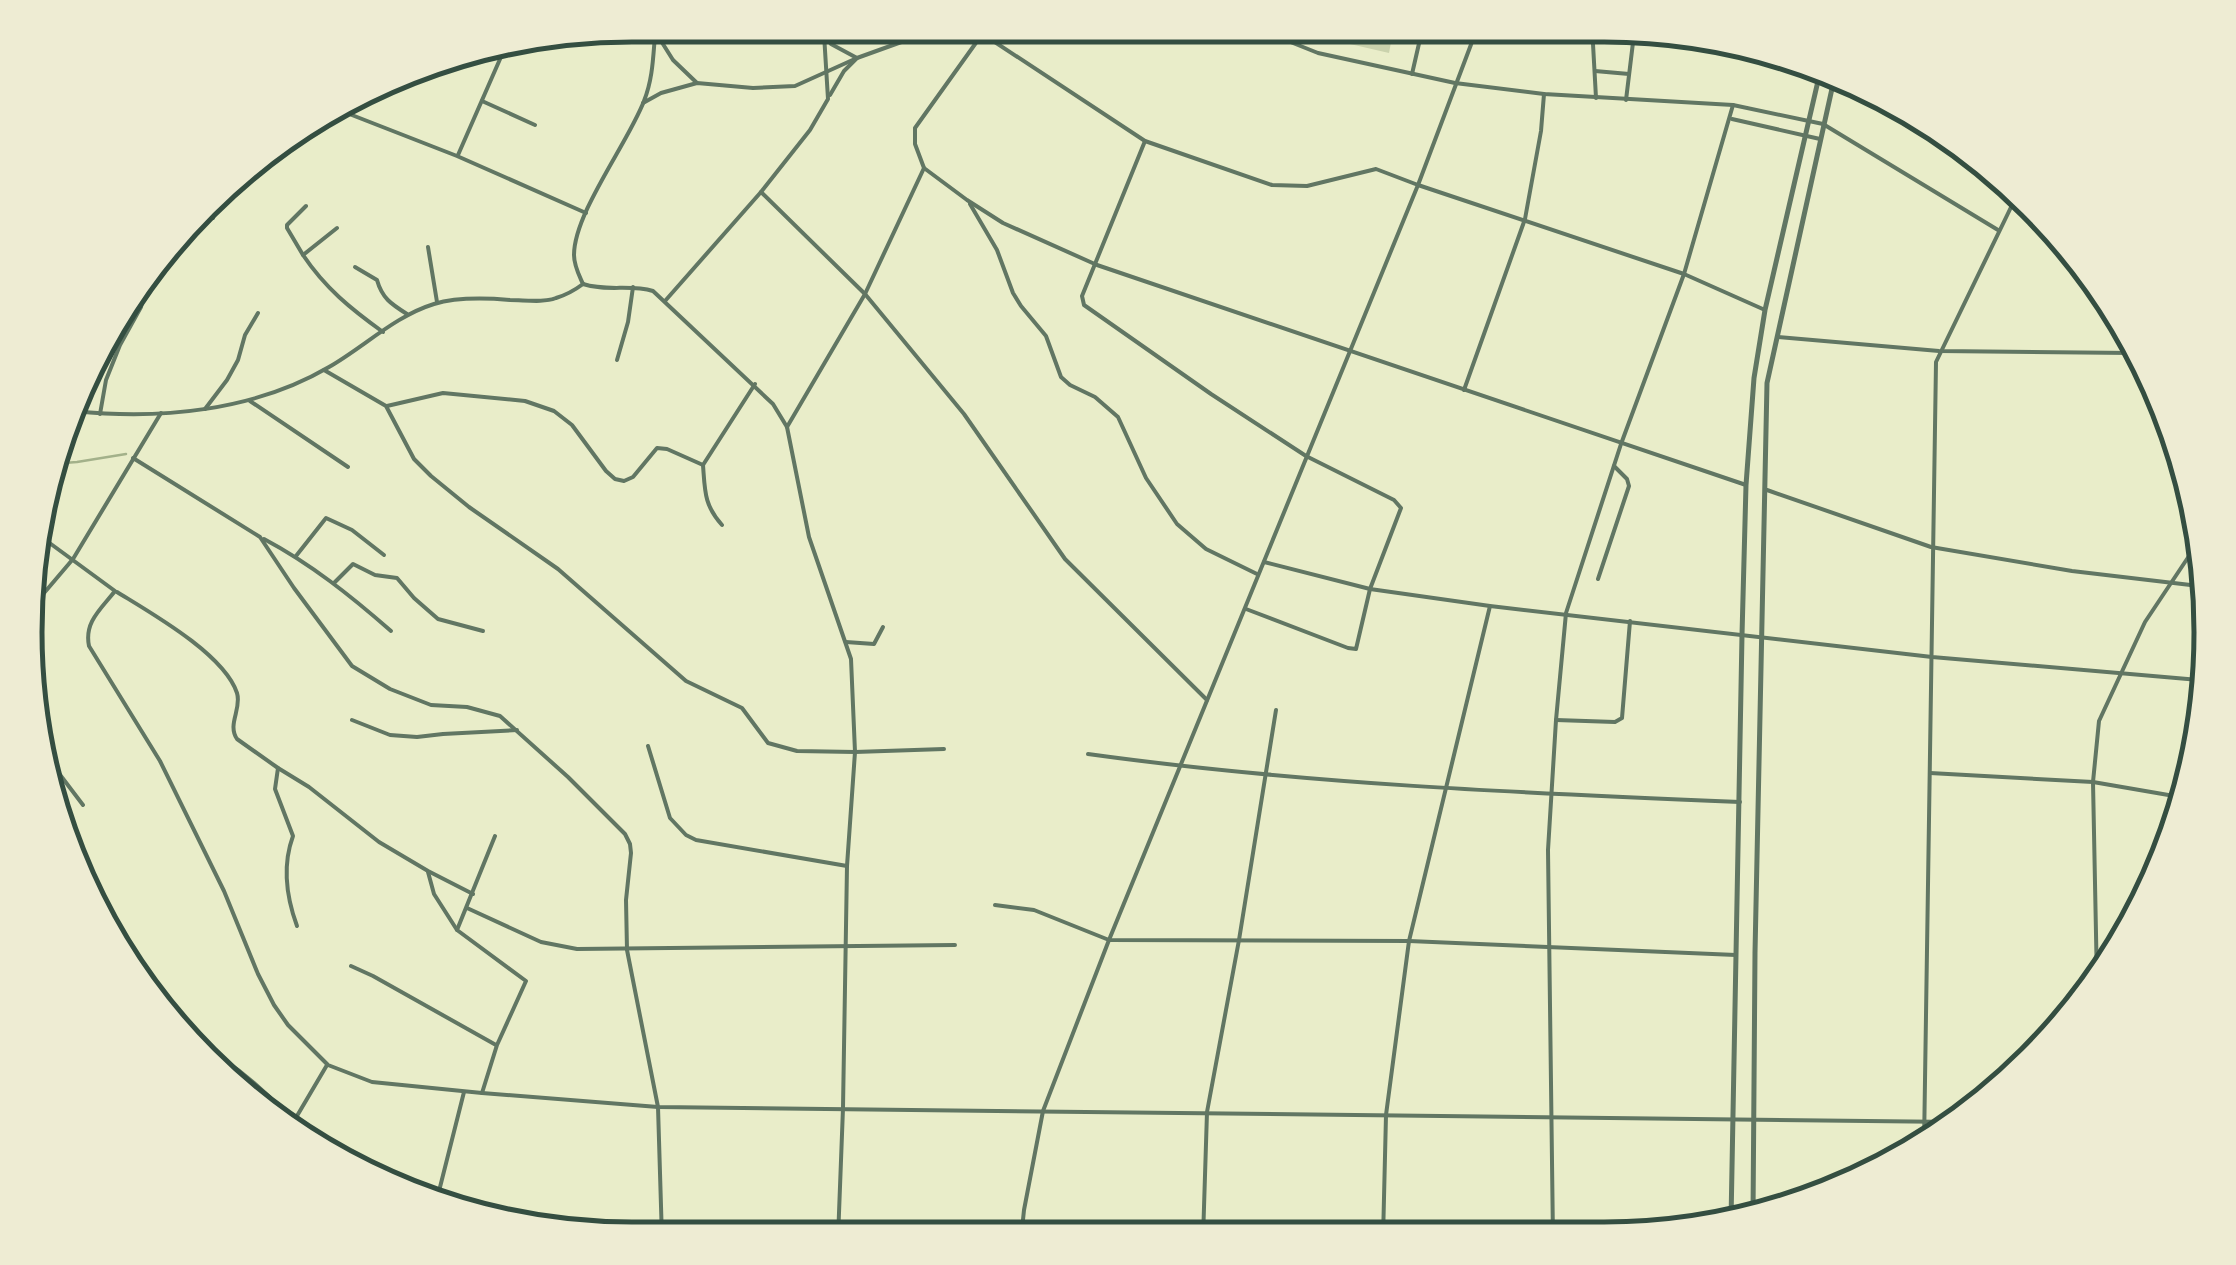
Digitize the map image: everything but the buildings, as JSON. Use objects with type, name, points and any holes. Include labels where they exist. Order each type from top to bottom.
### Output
[{"type":"street","points":[[584,284],[574,260],[575,244],[586,213],[643,103],[654,66],[654,42]]},
{"type":"street","points":[[663,42],[673,60],[697,83]]},
{"type":"street","points":[[824,42],[828,99]]},
{"type":"street","points":[[830,42],[857,58]]},
{"type":"street","points":[[643,103],[661,93],[697,83],[753,88],[796,86],[901,42]]},
{"type":"street","points":[[976,42],[913,136],[924,168],[1003,223],[1096,264],[1746,485]]},
{"type":"street","points":[[996,42],[1145,141],[1272,184],[1307,186],[1376,168],[1684,274],[1765,310]]},
{"type":"street","points":[[1291,42],[1318,52],[1455,83],[1544,94],[1733,105],[1809,120],[1823,124],[1999,231]]},
{"type":"street","points":[[1412,74],[1419,42]]},
{"type":"street","points":[[1023,1222],[1043,1111],[1109,940],[1418,185],[1472,42]]},
{"type":"street","points":[[1593,42],[1596,98]]},
{"type":"street","points":[[1626,100],[1633,44]]},
{"type":"street","points":[[458,156],[501,58]]},
{"type":"street","points":[[665,300],[761,192],[810,130],[844,71],[857,58]]},
{"type":"street","points":[[1595,71],[1629,74]]},
{"type":"street","points":[[1731,1208],[1746,485],[1754,378],[1765,310],[1818,83]]},
{"type":"street","points":[[1753,1203],[1767,384],[1832,88]]},
{"type":"street","points":[[1464,390],[1524,220],[1544,94]]},
{"type":"street","points":[[482,101],[535,125]]},
{"type":"street","points":[[1553,1222],[1548,850],[1566,613],[1621,444],[1684,274],[1733,105]]},
{"type":"street","points":[[351,115],[458,156],[586,213]]},
{"type":"street","points":[[1730,118],[1820,139]]},
{"type":"street","points":[[1145,141],[1082,296],[1084,305],[1306,456],[1394,500],[1401,508],[1370,589],[1358,646],[1352,650],[1244,608]]},
{"type":"street","points":[[788,427],[865,294],[924,168]]},
{"type":"street","points":[[761,192],[865,294],[972,426],[1065,559],[1207,700]]},
{"type":"street","points":[[967,200],[998,250],[1013,293],[1046,336],[1061,376],[1118,417],[1146,478],[1177,524],[1206,549],[1259,575]]},
{"type":"street","points":[[306,206],[287,228],[303,255],[320,280],[382,332]]},
{"type":"street","points":[[1924,1127],[1936,362],[2011,206]]},
{"type":"street","points":[[303,255],[337,228]]},
{"type":"street","points":[[428,247],[437,302]]},
{"type":"street","points":[[355,267],[377,280],[389,303],[406,314]]},
{"type":"street","points":[[85,412],[161,413],[250,401],[324,370],[406,314],[437,302],[488,298],[553,300],[584,284],[653,291],[773,404],[788,427],[810,537],[851,659],[855,752],[848,866],[839,1222]]},
{"type":"street","points":[[618,360],[633,287]]},
{"type":"street","points":[[100,414],[106,380],[141,306]]},
{"type":"street","points":[[204,409],[233,370],[244,335],[258,313]]},
{"type":"street","points":[[1776,337],[1939,351],[2122,353]]},
{"type":"street","points":[[324,370],[386,406],[414,459],[431,476],[558,569],[686,681],[742,708],[768,743],[797,750],[855,752],[944,748]]},
{"type":"street","points":[[722,525],[710,512],[705,497],[702,465],[754,384]]},
{"type":"street","points":[[386,406],[443,393],[525,401],[554,411],[572,425],[606,470],[624,482],[657,448],[702,465]]},
{"type":"street","points":[[250,401],[348,467]]},
{"type":"street","points":[[44,593],[73,559],[161,413]]},
{"type":"street","points":[[133,458],[296,556],[391,632]]},
{"type":"street","points":[[1598,579],[1629,486],[1614,466]]},
{"type":"street","points":[[1766,490],[1932,547],[2072,571],[2191,585]]},
{"type":"street","points":[[296,556],[326,518],[352,530],[384,555]]},
{"type":"street","points":[[260,537],[352,666],[390,689],[431,705],[467,707],[500,716],[568,777],[630,844],[627,950],[658,1107],[661,1222]]},
{"type":"street","points":[[50,543],[115,591],[179,631],[217,665],[236,690],[233,733],[237,739],[309,787],[379,842],[473,894]]},
{"type":"street","points":[[2097,955],[2093,782],[2100,720],[2145,622],[2188,556]]},
{"type":"street","points":[[1264,562],[1370,589],[1490,606],[1932,656],[2191,679]]},
{"type":"street","points":[[334,584],[351,564],[356,564],[375,575],[397,578],[438,619],[484,632]]},
{"type":"street","points":[[115,591],[90,624],[90,646],[160,762],[224,891],[274,1005],[328,1065],[372,1082],[658,1107],[1934,1121]]},
{"type":"street","points":[[1383,1222],[1386,1115],[1409,941],[1490,606]]},
{"type":"street","points":[[1556,720],[1615,722],[1622,718],[1630,620]]},
{"type":"street","points":[[846,642],[874,644],[883,627]]},
{"type":"street","points":[[1204,1222],[1208,1112],[1276,710]]},
{"type":"street","points":[[352,720],[390,735],[417,737],[517,730]]},
{"type":"street","points":[[648,746],[670,818],[686,835],[696,840],[848,866]]},
{"type":"street","points":[[1088,754],[1265,775],[1740,802]]},
{"type":"street","points":[[278,768],[275,789],[294,836],[288,849],[286,890],[296,926]]},
{"type":"street","points":[[1930,773],[2093,782],[2170,795]]},
{"type":"street","points":[[61,775],[83,804]]},
{"type":"street","points":[[456,930],[496,836]]},
{"type":"street","points":[[428,871],[438,902],[456,930],[526,981],[496,1045],[482,1094]]},
{"type":"street","points":[[995,906],[1034,910],[1109,940],[1409,941],[1736,955]]},
{"type":"street","points":[[467,908],[542,942],[577,948],[956,945]]},
{"type":"street","points":[[351,966],[496,1045]]},
{"type":"street","points":[[296,1117],[328,1065]]},
{"type":"street","points":[[438,1189],[464,1092]]},
{"type":"green space","points":[[1341,42],[1391,42],[1389,53]]},
{"type":"waterway","points":[[68,463],[126,454]]}]
